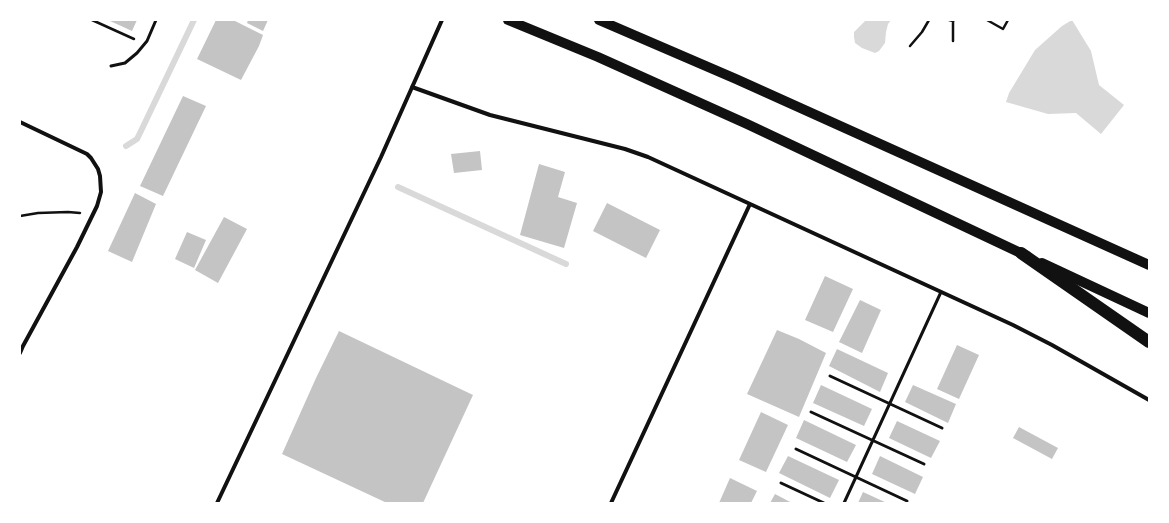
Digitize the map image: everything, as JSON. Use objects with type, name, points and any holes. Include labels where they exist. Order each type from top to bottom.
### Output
[{"type":"highway","points":[[1021,253],[1149,342]]},
{"type":"main road","points":[[508,20],[598,57],[747,124],[1149,313]]},
{"type":"main road","points":[[599,20],[743,82],[1149,265]]},
{"type":"street","points":[[217,503],[324,278],[442,20]]},
{"type":"street","points":[[412,87],[490,115],[625,149],[648,157],[1013,325],[1052,345],[1149,400]]},
{"type":"street","points":[[20,122],[87,154],[98,169],[101,184],[99,199],[93,214],[20,353]]},
{"type":"street","points":[[611,503],[750,204]]},
{"type":"lane","points":[[111,66],[126,63],[137,53],[146,41],[156,20]]},
{"type":"lane","points":[[844,503],[941,292]]},
{"type":"lane","points":[[830,376],[942,428]]},
{"type":"lane","points":[[811,412],[924,464]]},
{"type":"lane","points":[[796,449],[907,501]]},
{"type":"lane","points":[[781,483],[824,503]]},
{"type":"path","points":[[92,20],[134,39],[137,32]]},
{"type":"path","points":[[910,46],[922,32],[929,20]]},
{"type":"path","points":[[949,20],[954,21],[953,40]]},
{"type":"path","points":[[987,20],[1003,29],[1008,20]]},
{"type":"path","points":[[20,216],[38,213],[68,212],[93,214]]},
{"type":"shaded area","points":[[866,20],[891,20],[888,24],[885,43],[879,51],[875,53],[862,48],[855,43],[854,32]]},
{"type":"shaded area","points":[[1072,20],[1091,51],[1099,85],[1124,105],[1101,134],[1076,113],[1048,114],[1006,102],[1009,93],[1035,50],[1062,26]]},
{"type":"building","points":[[108,20],[137,20],[132,31]]},
{"type":"building","points":[[216,20],[233,20],[263,35],[259,46],[241,80],[197,59]]},
{"type":"building","points":[[248,20],[268,20],[263,31],[247,23]]},
{"type":"building","points":[[183,96],[206,106],[163,196],[140,186]]},
{"type":"building","points":[[480,151],[482,170],[454,173],[451,154]]},
{"type":"building","points":[[539,164],[565,172],[558,197],[577,203],[564,248],[520,235]]},
{"type":"building","points":[[135,193],[156,204],[132,262],[108,251]]},
{"type":"building","points":[[607,203],[660,230],[646,258],[593,231]]},
{"type":"building","points":[[224,217],[247,229],[218,283],[195,270]]},
{"type":"building","points":[[187,232],[206,240],[194,268],[175,259]]},
{"type":"building","points":[[825,276],[853,289],[833,332],[805,320]]},
{"type":"building","points":[[860,300],[881,310],[862,353],[839,342]]},
{"type":"building","points":[[777,330],[799,339],[826,353],[799,417],[747,394]]},
{"type":"building","points":[[339,331],[473,395],[423,503],[387,503],[282,454]]},
{"type":"building","points":[[957,345],[979,355],[959,399],[937,389]]},
{"type":"building","points":[[837,349],[888,373],[880,392],[829,366]]},
{"type":"building","points":[[821,385],[872,409],[864,426],[813,403]]},
{"type":"building","points":[[913,385],[956,404],[948,423],[905,402]]},
{"type":"building","points":[[761,412],[788,425],[766,472],[739,460]]},
{"type":"building","points":[[804,420],[856,445],[847,462],[796,438]]},
{"type":"building","points":[[897,421],[940,441],[931,458],[889,438]]},
{"type":"building","points":[[1019,427],[1058,448],[1052,459],[1013,438]]},
{"type":"building","points":[[788,456],[839,480],[830,498],[779,473]]},
{"type":"building","points":[[880,456],[923,477],[915,494],[872,474]]},
{"type":"building","points":[[730,478],[757,491],[751,503],[719,503]]},
{"type":"building","points":[[863,492],[887,503],[858,503]]},
{"type":"building","points":[[775,494],[792,503],[770,503]]},
{"type":"waterway","points":[[126,146],[137,139],[194,20]]},
{"type":"waterway","points":[[398,187],[566,264]]}]
